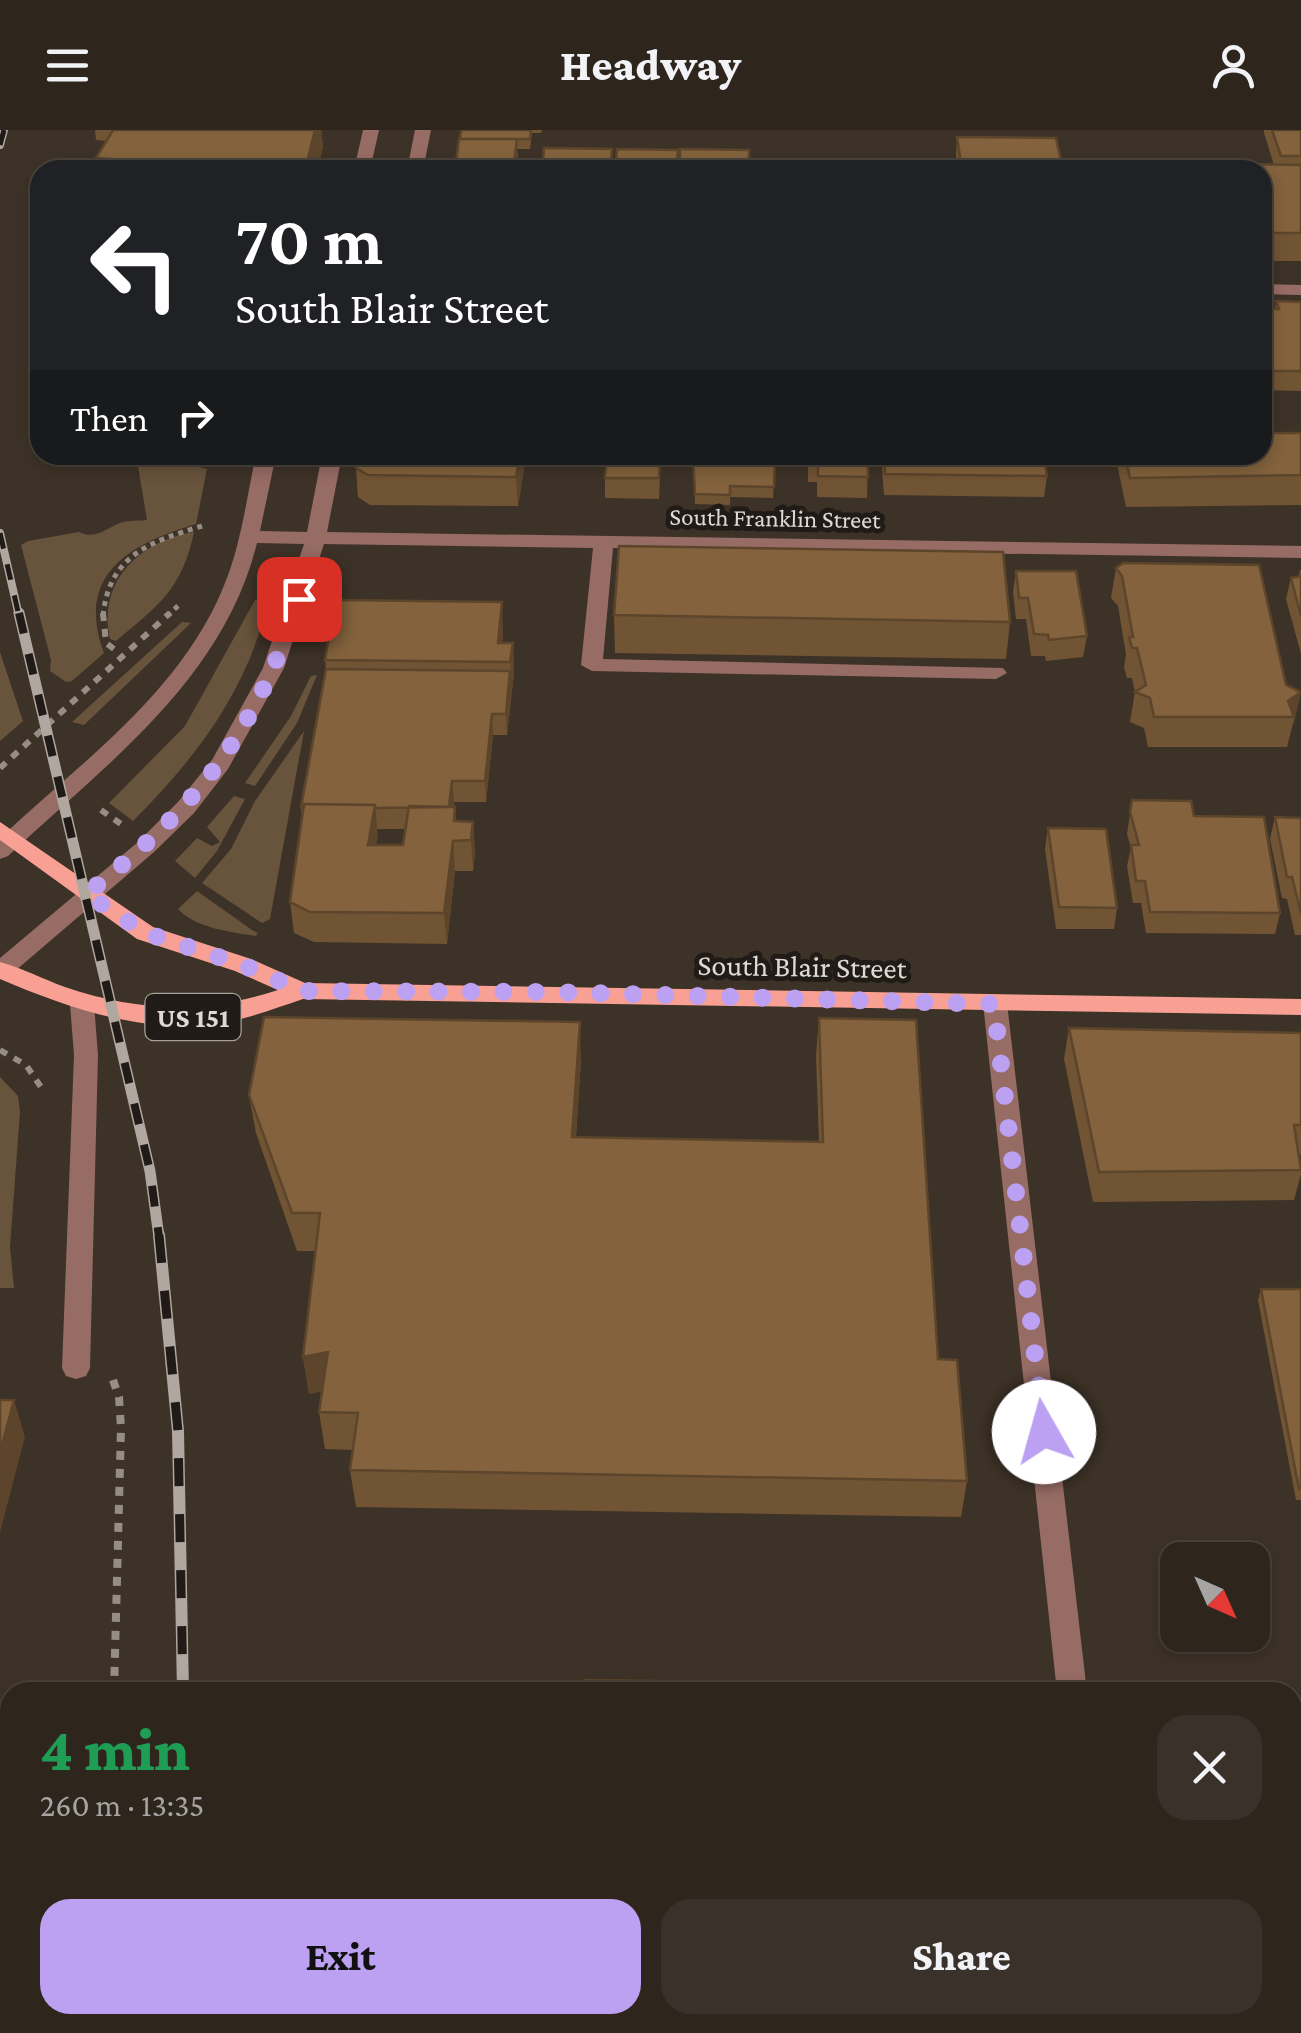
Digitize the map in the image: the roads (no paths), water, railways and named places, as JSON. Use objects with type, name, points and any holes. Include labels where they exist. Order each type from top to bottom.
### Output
[{"type":"main road","name":"US 151","points":[[4,839],[86,894]]},
{"type":"main road","name":"South Blair Street","points":[[86,894],[146,933],[243,965],[302,991]]},
{"type":"main road","name":"South Blair Street","points":[[0,971],[82,1004],[197,1017],[245,1009],[302,991],[552,992],[994,1004],[1301,1007]]},
{"type":"street","points":[[364,160],[371,130]]},
{"type":"street","points":[[417,160],[423,130]]},
{"type":"street","points":[[1272,290],[1301,290]]},
{"type":"street","points":[[4,839],[108,752],[182,671],[222,611],[240,570],[264,465]]},
{"type":"street","points":[[0,971],[147,846],[175,817],[247,722],[281,653],[318,538],[330,465]]},
{"type":"street","name":"South Franklin Street","points":[[247,537],[1301,552]]},
{"type":"street","points":[[604,541],[592,666],[996,674]]},
{"type":"street","points":[[76,1368],[86,1055],[82,1004]]},
{"type":"street","points":[[994,1004],[1071,1682]]},
{"type":"railway","points":[[0,145],[4,130]]},
{"type":"railway","points":[[0,533],[19,616]]},
{"type":"railway","points":[[19,613],[150,1171],[159,1237]]},
{"type":"railway","points":[[159,1235],[178,1431],[183,1682]]}]
